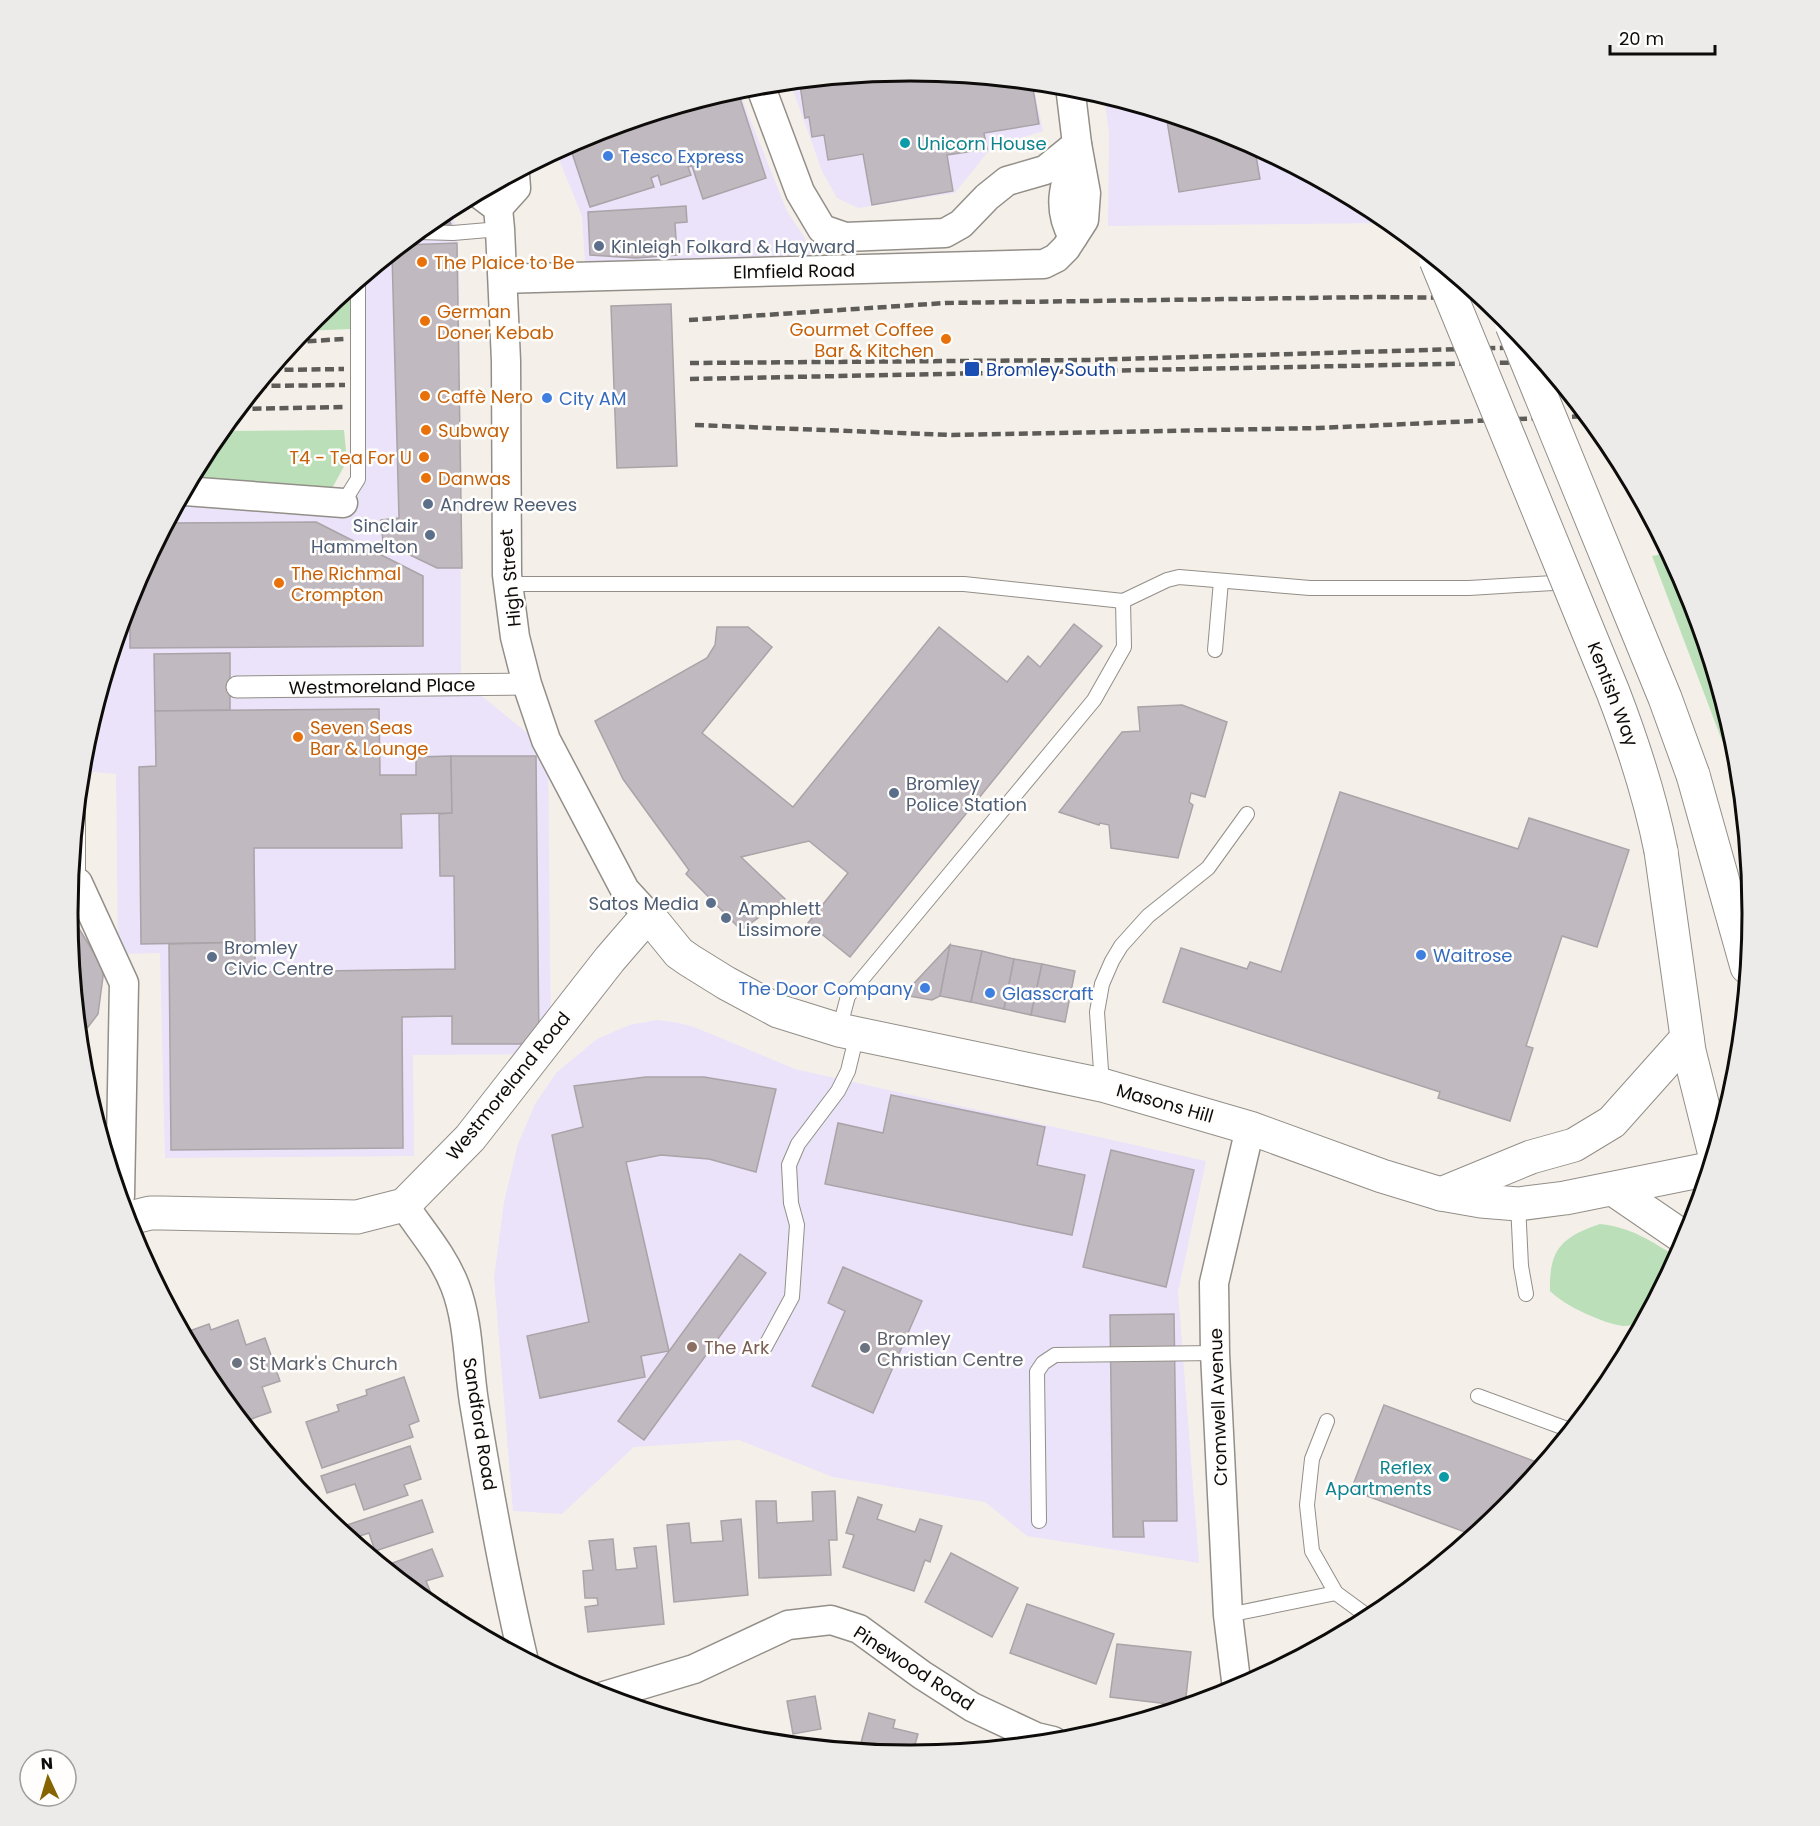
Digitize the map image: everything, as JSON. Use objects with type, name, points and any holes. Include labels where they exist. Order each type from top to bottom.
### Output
[{"type":"main road","name":"Kentish Way","points":[[1441,273],[1638,758],[1661,850],[1687,1038],[1711,1138]]},
{"type":"main road","points":[[1522,350],[1665,698],[1693,775],[1741,945]]},
{"type":"main road","name":"Masons Hill","points":[[648,915],[680,953],[706,972],[778,1011],[848,1032],[1102,1085],[1250,1128],[1382,1176],[1441,1194],[1481,1202],[1518,1204],[1565,1198],[1701,1170]]},
{"type":"main road","name":"Westmoreland Road","points":[[404,1205],[470,1138],[610,959],[648,915]]},
{"type":"main road","points":[[1441,1194],[1531,1157],[1574,1145],[1596,1132],[1611,1122],[1687,1038]]},
{"type":"main road","points":[[1612,1189],[1678,1233]]},
{"type":"main road","points":[[136,1217],[161,1213],[357,1217],[404,1205]]},
{"type":"street","points":[[764,94],[800,192],[822,229],[845,237],[945,232],[961,224],[987,197],[1007,181],[1045,170],[1077,144]]},
{"type":"street","name":"Elmfield Road","points":[[503,279],[1044,264],[1056,258],[1066,248],[1084,220],[1086,193],[1071,97]]},
{"type":"street","points":[[492,210],[516,188],[515,181]]},
{"type":"street","name":"High Street","points":[[492,210],[503,279],[507,361],[505,491],[508,584],[515,637],[527,684],[546,740],[625,890],[648,915]]},
{"type":"street","points":[[192,492],[343,503]]},
{"type":"street","name":"Westmoreland Place","points":[[237,687],[527,684]]},
{"type":"street","points":[[79,885],[124,983],[120,1175]]},
{"type":"street","name":"Cromwell Avenue","points":[[1236,1678],[1228,1615],[1215,1353],[1214,1283],[1250,1128]]},
{"type":"street","name":"Sandford Road","points":[[404,1205],[421,1232],[440,1255],[456,1288],[465,1329],[474,1399],[507,1588],[521,1648]]},
{"type":"street","name":"Pinewood Road","points":[[618,1692],[694,1669],[788,1625],[831,1620],[860,1629],[922,1675],[972,1707],[1033,1736]]},
{"type":"lane","points":[[432,232],[453,233],[492,210]]},
{"type":"lane","points":[[343,503],[358,479],[358,290]]},
{"type":"lane","points":[[508,584],[964,584],[1123,601],[1167,580],[1179,577],[1310,588],[1469,588],[1553,583]]},
{"type":"lane","points":[[1215,650],[1221,581]]},
{"type":"lane","points":[[765,1347],[792,1297],[797,1225],[791,1203],[789,1165],[798,1144],[838,1091],[848,1071],[848,996],[1094,700],[1124,647],[1123,601]]},
{"type":"lane","points":[[1102,1085],[1097,1012],[1102,984],[1112,961],[1121,946],[1148,916],[1208,867],[1247,814]]},
{"type":"lane","points":[[1518,1204],[1521,1266],[1526,1294]]},
{"type":"lane","points":[[1039,1521],[1037,1372],[1043,1363],[1055,1355],[1215,1353]]},
{"type":"lane","points":[[1478,1396],[1563,1428]]},
{"type":"lane","points":[[1327,1421],[1312,1459],[1307,1504],[1312,1551],[1336,1593],[1361,1612]]},
{"type":"lane","points":[[1228,1615],[1336,1593]]},
{"type":"shaded area","name":"Unicorn House","points":[[910,81],[964,83],[1035,91],[1043,131],[991,148],[955,193],[858,208],[837,198],[822,171],[793,89],[856,83]]},
{"type":"shaded area","points":[[742,98],[787,211],[816,255],[585,262],[582,216],[559,159],[643,125],[695,109]]},
{"type":"shaded area","points":[[1105,105],[1177,125],[1228,144],[1278,167],[1326,192],[1375,223],[1108,226],[1109,133]]},
{"type":"shaded area","points":[[452,218],[455,223],[459,267],[461,679],[548,750],[551,1054],[413,1055],[414,1156],[165,1158],[160,953],[118,954],[116,774],[90,772],[106,698],[141,595],[190,495],[356,501],[350,297],[404,253]]},
{"type":"shaded area","points":[[657,1020],[694,1027],[795,1069],[1206,1161],[1178,1292],[1199,1563],[1027,1536],[985,1502],[833,1477],[739,1440],[634,1447],[562,1514],[513,1511],[494,1278],[504,1202],[518,1144],[535,1104],[556,1073],[597,1039],[629,1025]]},
{"type":"green space","points":[[350,297],[351,329],[317,330]]},
{"type":"green space","points":[[344,430],[347,461],[330,492],[198,483],[233,431]]},
{"type":"green space","points":[[1660,554],[1679,595],[1714,698],[1726,751],[1652,556]]},
{"type":"green space","points":[[1600,1224],[1622,1228],[1669,1252],[1633,1325],[1623,1326],[1584,1313],[1550,1291],[1550,1277],[1555,1255],[1567,1240]]},
{"type":"building","name":"Unicorn House","points":[[910,81],[964,83],[1033,90],[1039,124],[984,133],[987,149],[947,155],[953,191],[872,205],[863,154],[828,160],[824,135],[812,137],[809,117],[805,118],[800,88]]},
{"type":"building","points":[[740,99],[766,178],[703,199],[692,166],[688,167],[691,175],[661,185],[658,175],[651,178],[654,187],[590,207],[572,153],[643,125],[695,109]]},
{"type":"building","points":[[1167,122],[1256,157],[1260,179],[1179,192]]},
{"type":"building","points":[[686,206],[687,222],[675,223],[677,255],[636,258],[590,255],[588,212]]},
{"type":"building","points":[[457,243],[462,568],[437,568],[383,542],[381,520],[399,518],[392,262],[416,245]]},
{"type":"building","points":[[671,304],[677,466],[617,468],[611,306]]},
{"type":"building","name":"The Richmal Crompton","points":[[316,522],[423,576],[423,646],[130,648],[130,625],[141,595],[175,523]]},
{"type":"building","name":"Bromley Police Station","points":[[1074,624],[1102,646],[850,957],[808,923],[848,873],[809,841],[741,857],[785,899],[741,930],[686,874],[689,870],[623,779],[595,721],[707,658],[715,645],[717,627],[748,627],[772,647],[702,733],[793,807],[939,627],[1007,682],[1028,656],[1040,667]]},
{"type":"building","points":[[230,653],[230,710],[155,711],[154,654]]},
{"type":"building","points":[[1182,705],[1227,722],[1205,797],[1191,793],[1189,802],[1193,805],[1178,858],[1111,848],[1109,825],[1100,823],[1099,825],[1059,812],[1122,732],[1140,731],[1138,707]]},
{"type":"building","points":[[379,709],[380,775],[416,775],[416,757],[451,756],[452,813],[401,814],[402,848],[254,848],[255,942],[141,944],[139,767],[156,766],[155,711]]},
{"type":"building","name":"Bromley Civic Centre","points":[[451,756],[536,756],[539,1044],[452,1044],[452,1016],[402,1017],[403,1148],[171,1150],[169,944],[255,942],[255,972],[455,969],[454,876],[440,876],[439,814],[452,813]]},
{"type":"building","name":"Waitrose","points":[[1340,792],[1518,849],[1529,818],[1629,850],[1597,947],[1562,936],[1526,1046],[1533,1048],[1510,1121],[1438,1098],[1440,1092],[1163,1002],[1181,948],[1247,969],[1250,962],[1281,972]]},
{"type":"building","points":[[79,928],[104,969],[98,1014],[86,1027],[85,1022]]},
{"type":"building","points":[[950,945],[940,996],[932,1000],[903,995]]},
{"type":"building","points":[[950,945],[982,951],[971,1002],[940,996]]},
{"type":"building","points":[[982,951],[1014,959],[1004,1009],[971,1002]]},
{"type":"building","points":[[1014,959],[1042,964],[1031,1015],[1004,1009]]},
{"type":"building","points":[[1042,964],[1075,971],[1065,1022],[1031,1015]]},
{"type":"building","points":[[646,1077],[704,1077],[776,1089],[756,1172],[709,1159],[661,1155],[626,1162],[669,1351],[641,1356],[645,1377],[540,1398],[527,1336],[589,1322],[552,1135],[583,1127],[574,1086]]},
{"type":"building","points":[[891,1095],[1045,1127],[1037,1165],[1085,1175],[1072,1235],[825,1184],[838,1123],[883,1133]]},
{"type":"building","points":[[1111,1150],[1194,1170],[1166,1287],[1083,1267]]},
{"type":"building","name":"The Ark","points":[[740,1254],[766,1273],[644,1440],[618,1421]]},
{"type":"building","name":"Bromley Christian Centre","points":[[843,1267],[922,1301],[873,1413],[812,1386],[845,1311],[828,1303]]},
{"type":"building","points":[[1174,1314],[1177,1521],[1143,1521],[1144,1537],[1113,1537],[1110,1315]]},
{"type":"building","name":"St Mark's Church","points":[[238,1320],[246,1345],[265,1338],[280,1381],[262,1387],[271,1412],[250,1419],[190,1331],[209,1324],[211,1330]]},
{"type":"building","points":[[404,1377],[419,1421],[409,1425],[413,1437],[322,1468],[306,1422],[339,1411],[337,1405],[367,1395],[366,1390]]},
{"type":"building","name":"Reflex Apartments","points":[[1384,1405],[1536,1462],[1466,1532],[1351,1490]]},
{"type":"building","points":[[410,1446],[421,1479],[404,1485],[408,1495],[364,1510],[355,1484],[327,1493],[321,1476]]},
{"type":"building","points":[[835,1491],[837,1540],[829,1540],[831,1575],[759,1578],[756,1501],[776,1501],[777,1523],[813,1521],[812,1492]]},
{"type":"building","points":[[858,1497],[882,1505],[877,1519],[915,1532],[920,1519],[942,1526],[930,1562],[925,1560],[914,1591],[843,1567],[854,1535],[846,1533]]},
{"type":"building","points":[[422,1500],[433,1532],[376,1551],[369,1533],[358,1537],[347,1525]]},
{"type":"building","points":[[741,1519],[748,1595],[674,1602],[667,1525],[689,1523],[691,1543],[723,1541],[721,1521]]},
{"type":"building","points":[[613,1539],[616,1570],[637,1568],[634,1548],[656,1546],[664,1624],[588,1632],[585,1607],[598,1605],[597,1598],[585,1598],[583,1571],[593,1570],[589,1541]]},
{"type":"building","points":[[432,1549],[443,1576],[426,1581],[431,1592],[392,1563]]},
{"type":"building","points":[[951,1553],[1018,1588],[992,1637],[925,1602]]},
{"type":"building","points":[[1027,1604],[1114,1634],[1096,1684],[1010,1653]]},
{"type":"building","points":[[1117,1644],[1191,1652],[1186,1698],[1168,1704],[1110,1697]]},
{"type":"building","points":[[815,1696],[821,1729],[793,1734],[787,1701]]},
{"type":"building","points":[[869,1713],[895,1720],[893,1728],[918,1734],[915,1745],[861,1743]]},
{"type":"railway","points":[[689,320],[945,303],[1374,297],[1470,298]]},
{"type":"railway","points":[[306,341],[344,339]]},
{"type":"railway","points":[[690,363],[1087,360],[1520,347]]},
{"type":"railway","points":[[690,379],[1534,362]]},
{"type":"railway","points":[[279,370],[344,369]]},
{"type":"railway","points":[[267,386],[345,385]]},
{"type":"railway","points":[[249,409],[345,407]]},
{"type":"railway","points":[[695,425],[952,435],[1318,428],[1577,416]]},
{"type":"place","name":"Unicorn House","points":[[905,143]]},
{"type":"place","name":"Tesco Express","points":[[608,156]]},
{"type":"place","name":"Kinleigh Folkard & Hayward","points":[[599,246]]},
{"type":"place","name":"The Plaice to Be","points":[[422,262]]},
{"type":"place","name":"German Doner Kebab","points":[[425,321]]},
{"type":"place","name":"Gourmet Coffee Bar & Kitchen","points":[[946,339]]},
{"type":"place","name":"Bromley South","points":[[972,369]]},
{"type":"place","name":"Caffè Nero","points":[[425,396]]},
{"type":"place","name":"City AM","points":[[547,398]]},
{"type":"place","name":"Subway","points":[[426,430]]},
{"type":"place","name":"T4 - Tea For U","points":[[424,457]]},
{"type":"place","name":"Danwas","points":[[426,478]]},
{"type":"place","name":"Andrew Reeves","points":[[428,504]]},
{"type":"place","name":"Sinclair Hammelton","points":[[430,535]]},
{"type":"place","name":"The Richmal Crompton","points":[[279,583]]},
{"type":"place","name":"Seven Seas Bar & Lounge","points":[[298,737]]},
{"type":"place","name":"Bromley Police Station","points":[[894,793]]},
{"type":"place","name":"Satos Media","points":[[711,903]]},
{"type":"place","name":"Amphlett Lissimore","points":[[726,918]]},
{"type":"place","name":"Waitrose","points":[[1421,955]]},
{"type":"place","name":"Bromley Civic Centre","points":[[212,957]]},
{"type":"place","name":"The Door Company","points":[[925,988]]},
{"type":"place","name":"Glasscraft","points":[[990,993]]},
{"type":"place","name":"The Ark","points":[[692,1347]]},
{"type":"place","name":"Bromley Christian Centre","points":[[865,1348]]},
{"type":"place","name":"St Mark's Church","points":[[237,1363]]},
{"type":"place","name":"Reflex Apartments","points":[[1444,1477]]}]
